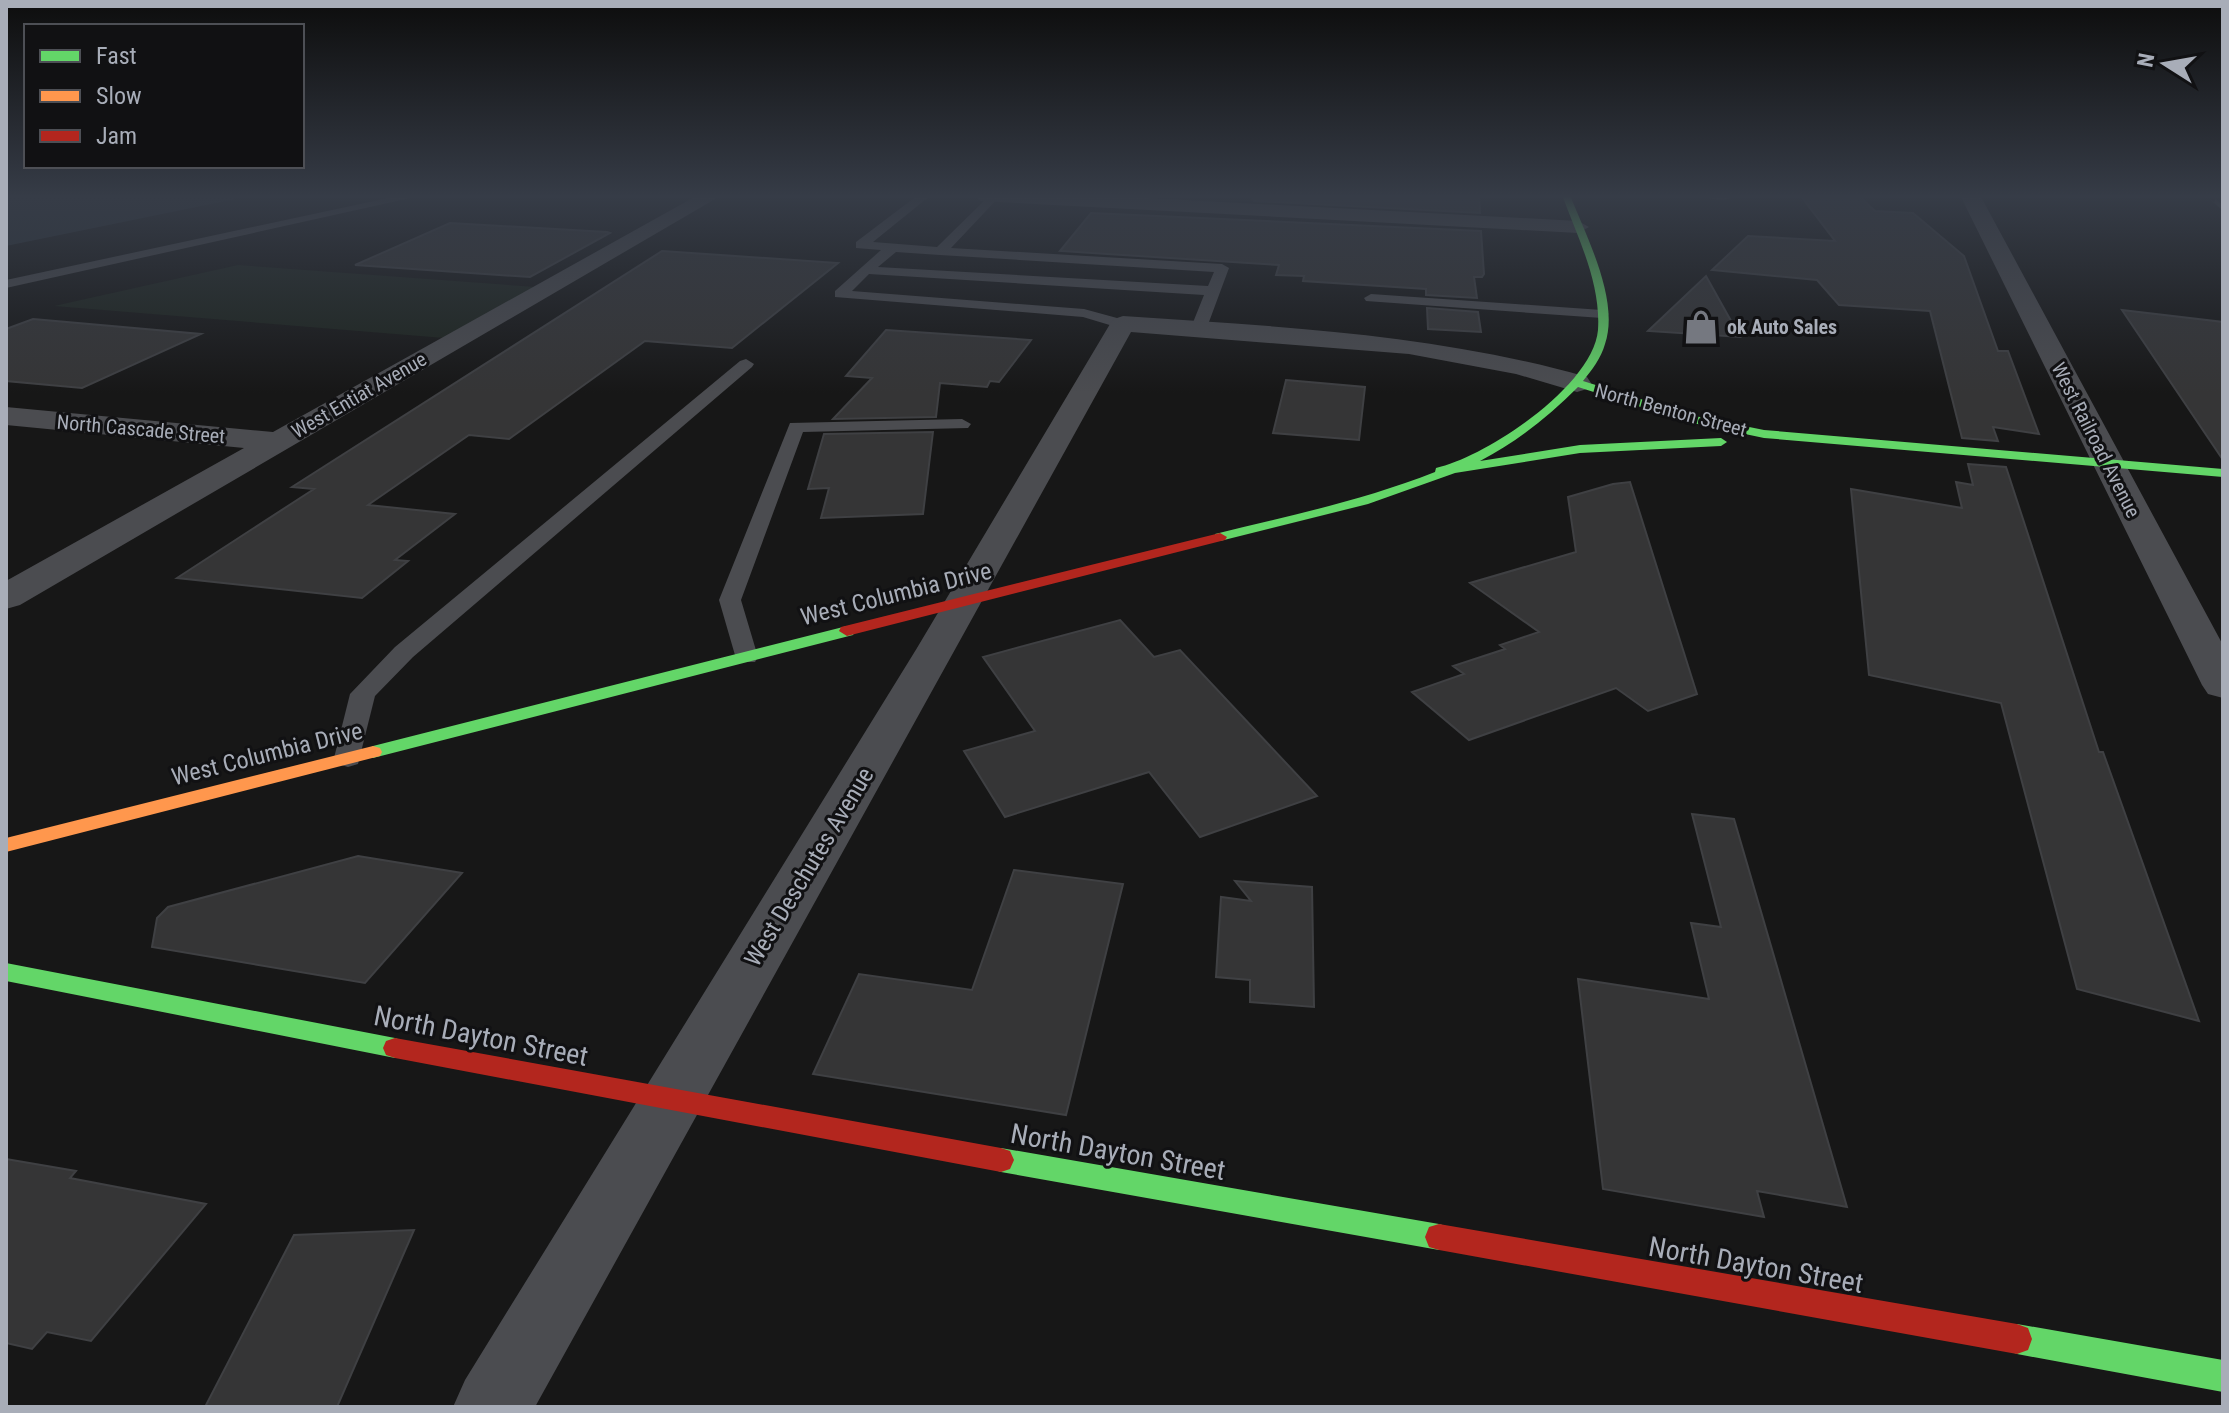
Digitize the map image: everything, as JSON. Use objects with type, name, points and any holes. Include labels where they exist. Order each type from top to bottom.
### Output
[{"type":"main road","name":"West Columbia Drive","points":[[6,845],[1316,512],[1441,471],[1529,427],[1563,401],[1577,383],[1597,350],[1603,332],[1602,314],[1587,261]]},
{"type":"main road","name":"North Benton Street","points":[[1577,383],[1715,425],[1831,442],[2223,473]]},
{"type":"main road","points":[[1441,471],[1513,457],[1610,446],[1831,442]]},
{"type":"main road","name":"North Dayton Street","points":[[6,972],[670,1101],[2223,1376]]},
{"type":"street","name":"West Entiat Avenue","points":[[6,597],[596,261]]},
{"type":"street","name":"West Railroad Avenue","points":[[2004,261],[2223,685]]},
{"type":"street","name":"North Benton Street","points":[[1123,324],[1439,349],[1508,362],[1577,383]]},
{"type":"street","name":"West Deschutes Avenue","points":[[492,1407],[1123,324]]},
{"type":"street","name":"North Cascade Street","points":[[6,416],[277,442]]},
{"type":"lane","points":[[6,284],[113,261]]},
{"type":"lane","points":[[877,261],[840,294],[1084,313],[1123,324]]},
{"type":"lane","points":[[1105,261],[1222,268],[1198,330]]},
{"type":"lane","points":[[866,270],[1214,291]]},
{"type":"lane","points":[[1371,298],[1602,314]]},
{"type":"lane","points":[[348,758],[363,694],[404,652],[746,364]]},
{"type":"lane","points":[[746,657],[730,600],[796,427],[962,424]]},
{"type":"shaded area","points":[[238,265],[536,287],[444,338],[54,306]]},
{"type":"building","points":[[364,261],[559,261],[530,277],[355,265]]},
{"type":"building","points":[[646,261],[838,263],[732,348],[645,341],[509,439],[469,435],[368,505],[455,514],[395,560],[408,561],[362,598],[177,578],[314,489],[292,487]]},
{"type":"building","points":[[1215,261],[1483,261],[1484,274],[1474,277],[1477,298],[1426,295],[1426,289],[1303,281],[1304,276],[1276,275],[1279,265]]},
{"type":"building","points":[[1722,261],[1966,261],[1998,351],[2008,351],[2039,434],[1993,427],[1998,441],[1962,438],[1930,311],[1839,305],[1817,280],[1712,270]]},
{"type":"building","points":[[1706,276],[1740,337],[1648,331]]},
{"type":"building","points":[[1427,308],[1478,312],[1481,332],[1428,329]]},
{"type":"building","points":[[2122,310],[2223,322],[2223,460]]},
{"type":"building","points":[[33,319],[201,334],[82,388],[6,381],[6,329]]},
{"type":"building","points":[[886,330],[1031,340],[999,382],[990,381],[987,387],[940,383],[936,417],[833,419],[872,378],[846,376]]},
{"type":"building","points":[[1286,380],[1365,387],[1359,440],[1273,433]]},
{"type":"building","points":[[933,432],[923,514],[821,518],[829,488],[808,489],[824,434]]},
{"type":"building","points":[[1968,464],[2006,467],[2099,752],[2103,752],[2199,1021],[2077,989],[2001,703],[1869,675],[1851,489],[1962,508],[1956,482],[1973,485]]},
{"type":"building","points":[[1630,482],[1697,694],[1648,711],[1616,688],[1469,740],[1412,692],[1464,674],[1453,666],[1505,649],[1500,645],[1539,632],[1470,583],[1576,552],[1568,497]]},
{"type":"building","points":[[1120,620],[1154,657],[1180,650],[1317,796],[1200,837],[1149,772],[1005,817],[964,751],[1035,731],[983,657]]},
{"type":"building","points":[[1692,814],[1734,819],[1847,1207],[1757,1191],[1764,1217],[1603,1189],[1578,979],[1709,999],[1691,923],[1721,927]]},
{"type":"building","points":[[358,856],[462,873],[365,983],[152,947],[157,918],[168,907]]},
{"type":"building","points":[[1014,870],[1123,884],[1066,1115],[813,1074],[859,974],[972,990]]},
{"type":"building","points":[[1235,881],[1312,887],[1314,1007],[1250,1002],[1250,980],[1216,977],[1221,897],[1251,901]]},
{"type":"building","points":[[6,1159],[76,1171],[70,1178],[206,1204],[91,1341],[47,1332],[32,1349],[6,1343]]},
{"type":"building","points":[[414,1230],[337,1407],[205,1407],[294,1235]]},
{"type":"traffic: fast","points":[[1220,537],[1363,501],[1412,485],[1459,466],[1503,443],[1543,416],[1576,382],[1600,344],[1603,312],[1591,261]]},
{"type":"traffic: fast","points":[[1577,383],[1692,419],[1764,434],[2223,473]]},
{"type":"traffic: fast","points":[[1441,471],[1580,449],[1721,442]]},
{"type":"traffic: fast","points":[[373,752],[847,631]]},
{"type":"traffic: fast","points":[[6,972],[395,1048]]},
{"type":"traffic: fast","points":[[1001,1160],[1439,1237]]},
{"type":"traffic: fast","points":[[2017,1339],[2223,1376]]},
{"type":"traffic: slow","points":[[6,845],[373,752]]},
{"type":"traffic: jam","points":[[847,631],[1220,537]]},
{"type":"traffic: jam","points":[[395,1048],[1001,1160]]},
{"type":"traffic: jam","points":[[1439,1237],[2017,1339]]},
{"type":"place","name":"ok Auto Sales","points":[[1701,327]]}]
